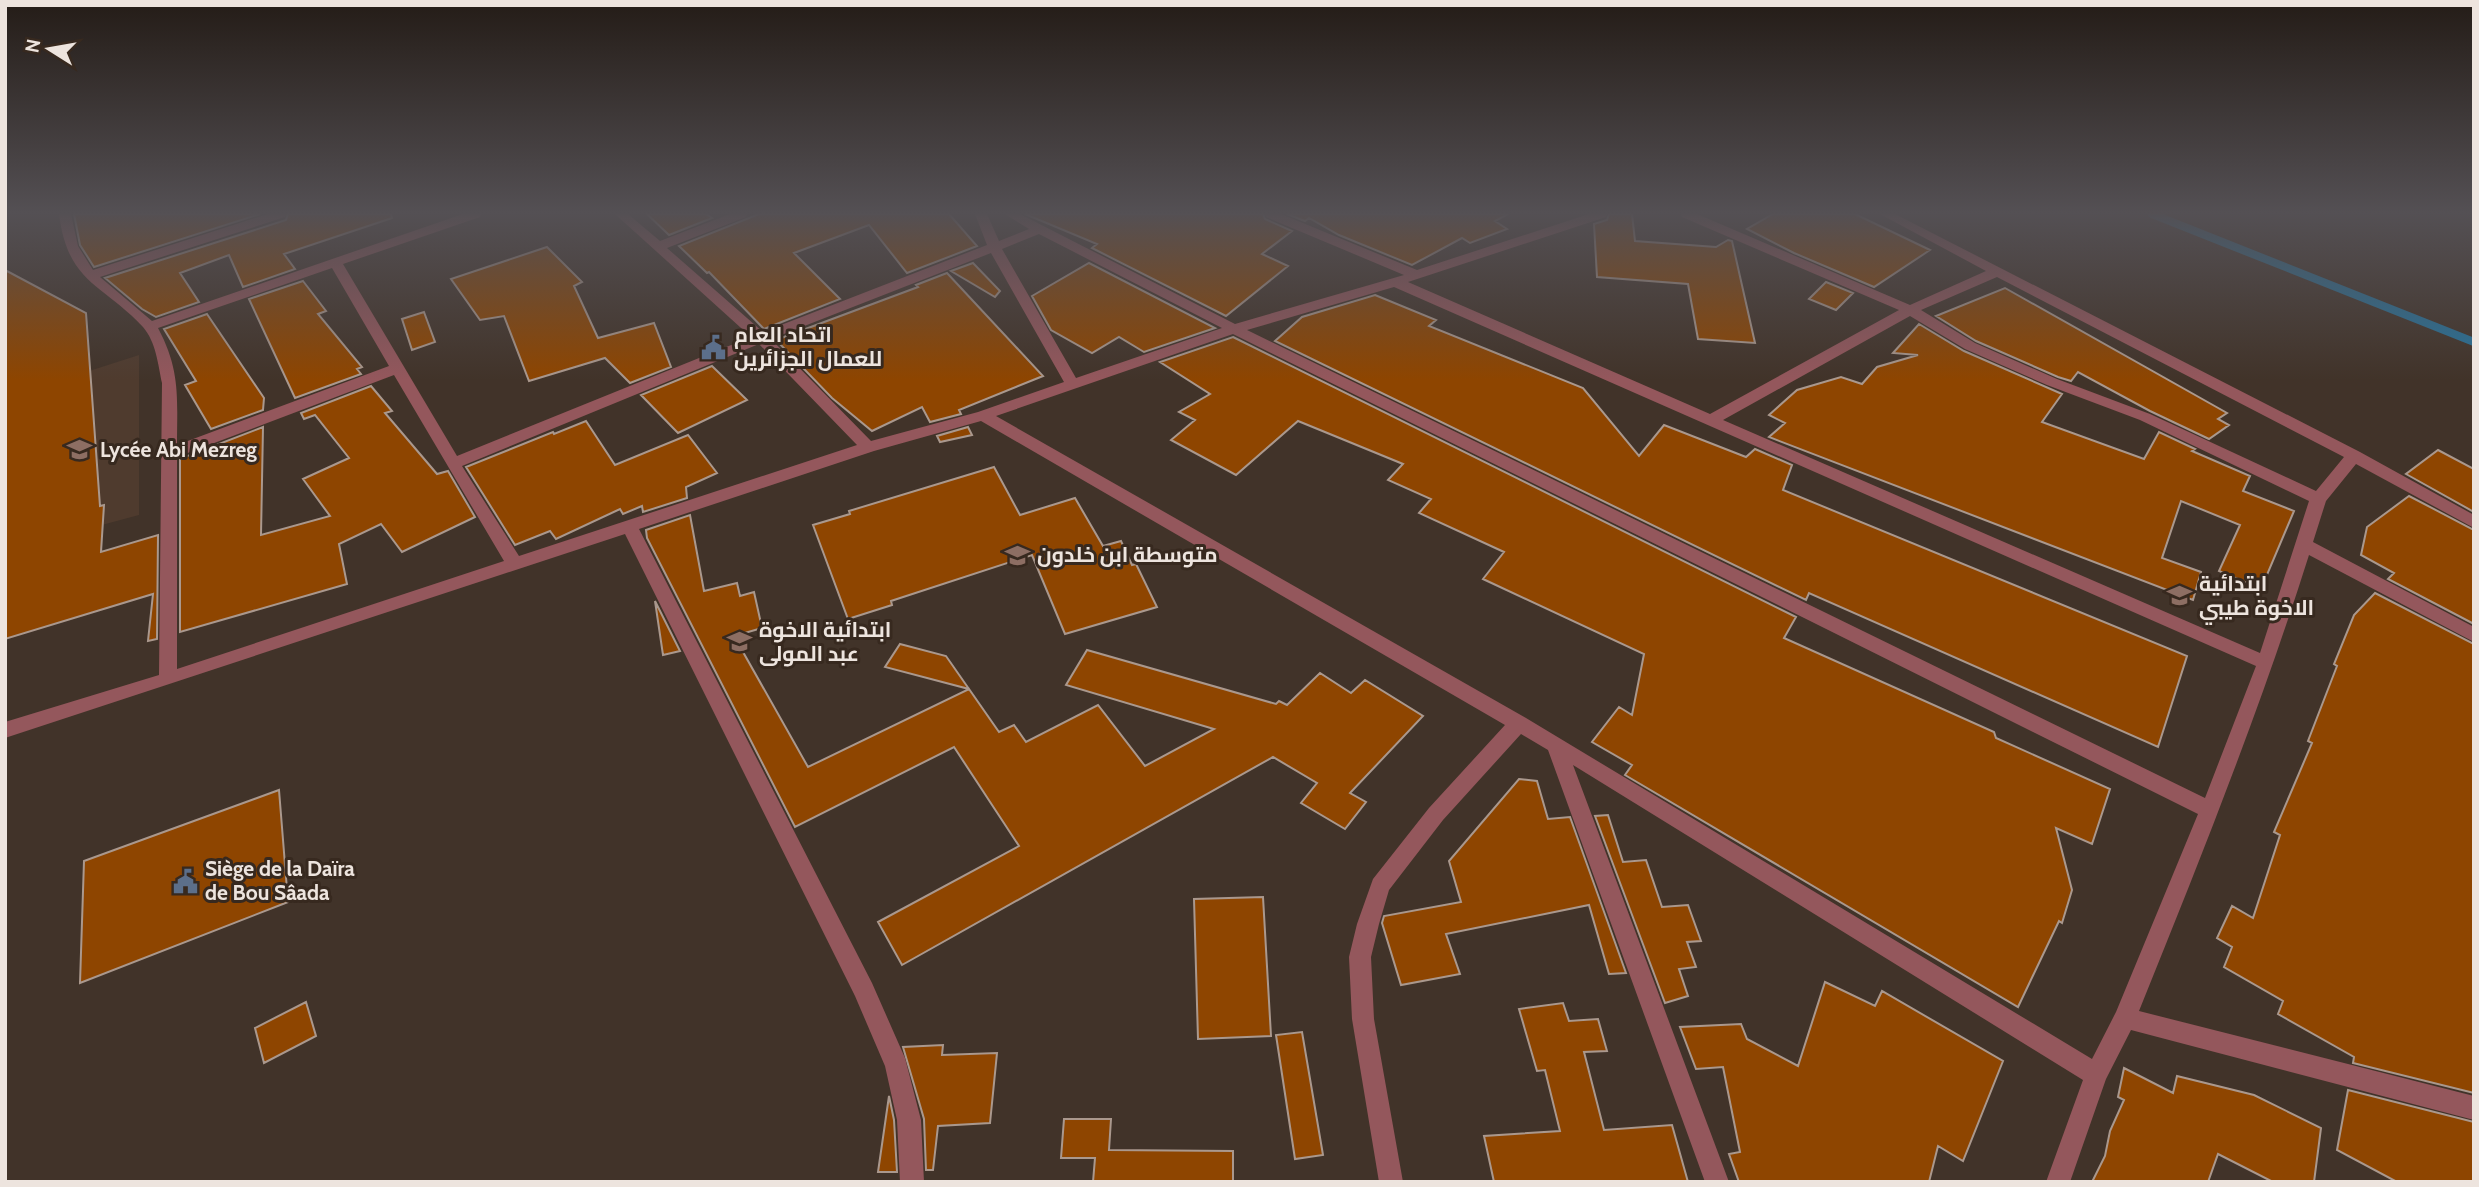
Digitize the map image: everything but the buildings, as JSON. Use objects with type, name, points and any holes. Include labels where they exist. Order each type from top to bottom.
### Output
[{"type":"street","points":[[86,269],[90,276],[150,327],[164,353],[169,383],[168,679]]},
{"type":"street","points":[[90,276],[110,269]]},
{"type":"street","points":[[150,327],[311,269]]},
{"type":"street","points":[[340,269],[453,464],[515,564]]},
{"type":"street","points":[[686,269],[761,338],[868,447]]},
{"type":"street","points":[[453,464],[761,338],[939,269]]},
{"type":"street","points":[[1007,269],[1073,385]]},
{"type":"street","points":[[1118,269],[1234,330],[2210,810]]},
{"type":"street","points":[[1403,269],[1416,275]]},
{"type":"street","points":[[5,730],[168,679],[868,447],[983,415],[1234,330],[1433,269]]},
{"type":"street","points":[[1816,269],[1910,310],[1970,346],[2052,382],[2145,417],[2318,499]]},
{"type":"street","points":[[1991,269],[2354,456],[2474,522]]},
{"type":"street","points":[[1709,421],[1910,310],[1996,272]]},
{"type":"street","points":[[1395,282],[2266,663]]},
{"type":"street","points":[[169,454],[397,368]]},
{"type":"street","points":[[983,415],[1519,723],[2096,1075]]},
{"type":"street","points":[[2058,1182],[2096,1075],[2125,1018],[2210,810],[2266,663],[2318,499],[2354,456]]},
{"type":"street","points":[[629,526],[864,990],[897,1066],[909,1120],[912,1182]]},
{"type":"street","points":[[2304,545],[2474,635]]},
{"type":"street","points":[[1391,1182],[1363,1018],[1360,957],[1368,923],[1380,886],[1436,814],[1519,723]]},
{"type":"street","points":[[1556,745],[1717,1182]]},
{"type":"street","points":[[2125,1018],[2474,1108]]},
{"type":"shaded area","name":"Lycée Abi Mezreg","points":[[139,355],[139,515],[5,551],[27,391]]},
{"type":"waterway","points":[[2291,269],[2474,342]]},
{"type":"place","name":"اتحاد العام للعمال الجزائرين","points":[[714,347]]},
{"type":"place","name":"Lycée Abi Mezreg","points":[[80,450]]},
{"type":"place","name":"متوسطة ابن خلدون","points":[[1017,555]]},
{"type":"place","name":"ابتدائية الاخوة طيبي","points":[[2179,596]]},
{"type":"place","name":"ابتدائية الاخوة عبد المولى","points":[[739,642]]},
{"type":"place","name":"Siège de la Daïra de Bou Sâada","points":[[185,881]]}]
